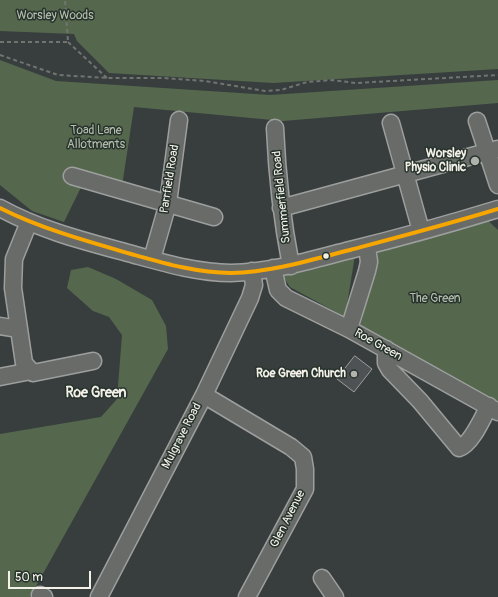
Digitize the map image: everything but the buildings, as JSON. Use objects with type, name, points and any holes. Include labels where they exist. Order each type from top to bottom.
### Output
[{"type":"street","name":"Parrfield Road","points":[[152,259],[168,204],[179,120]]},
{"type":"street","points":[[477,121],[493,151],[498,185]]},
{"type":"street","points":[[391,123],[421,231]]},
{"type":"street","name":"Summerfield Road","points":[[275,128],[281,208],[291,266]]},
{"type":"street","points":[[281,208],[493,151]]},
{"type":"street","points":[[72,176],[214,217]]},
{"type":"street","points":[[0,208],[29,222],[81,240],[193,269],[214,272],[252,271],[291,266],[421,231],[494,214]]},
{"type":"street","points":[[29,222],[14,258],[13,288],[24,363],[31,371]]},
{"type":"street","points":[[349,329],[369,262],[367,246]]},
{"type":"street","name":"Roe Green","points":[[273,268],[278,290],[286,298],[349,329],[494,409]]},
{"type":"street","name":"Mulgrave Road","points":[[99,597],[204,395],[250,298],[254,284],[252,271]]},
{"type":"street","points":[[0,326],[18,329]]},
{"type":"street","points":[[386,350],[386,363],[390,370],[420,401],[459,448],[463,447],[468,442],[494,409]]},
{"type":"street","points":[[0,377],[31,371],[33,373],[94,361]]},
{"type":"street","name":"Glen Avenue","points":[[204,395],[291,447],[303,457],[305,469],[305,489],[247,597]]},
{"type":"street","points":[[322,578],[335,597]]},
{"type":"path","points":[[65,0],[68,42]]},
{"type":"path","points":[[0,42],[68,42],[108,78]]},
{"type":"path","points":[[0,55],[58,75],[108,78],[204,80],[265,91],[281,90],[307,82],[332,80],[356,83],[498,75]]},
{"type":"green space","name":"Worsley Woods","points":[[0,0],[498,0],[498,69],[273,83],[109,73],[77,41],[74,34],[0,31]]},
{"type":"green space","name":"Toad Lane Allotments","points":[[0,60],[56,81],[270,95],[498,80],[498,103],[283,121],[134,107],[122,186],[86,177],[64,222],[32,211],[0,185]]},
{"type":"green space","name":"The Green","points":[[485,218],[498,230],[498,410],[360,328],[379,249]]},
{"type":"green space","points":[[355,255],[345,317],[290,287],[281,273]]},
{"type":"green space","points":[[88,267],[116,279],[152,300],[166,326],[168,349],[30,597],[0,597],[0,434],[101,417],[117,399],[122,335],[109,317],[93,311],[67,288],[71,270]]},
{"type":"transit line","points":[[0,208],[48,228],[131,254],[168,264],[218,273],[246,272],[276,268],[424,230],[498,209]]},
{"type":"place","name":"Worsley Physio Clinic","points":[[475,161]]},
{"type":"place","name":"Roe Green Church","points":[[354,374]]},
{"type":"district","name":"Roe Green","points":[[96,393]]}]
